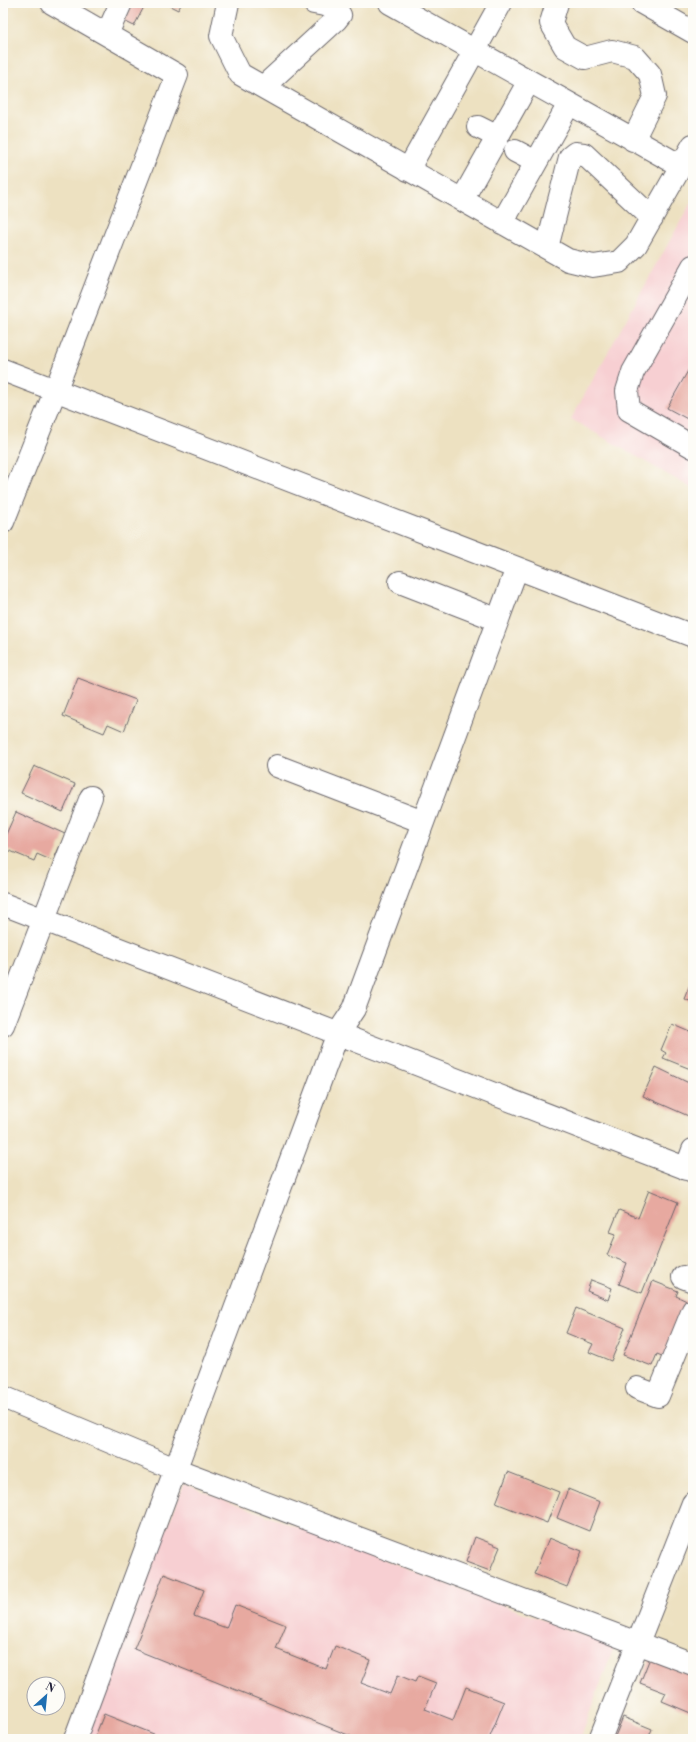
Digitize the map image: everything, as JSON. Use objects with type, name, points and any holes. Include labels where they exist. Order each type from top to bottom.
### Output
[{"type":"street","points":[[3,522],[177,75],[52,3]]},
{"type":"street","points":[[107,34],[121,3]]},
{"type":"street","points":[[228,3],[221,36],[240,74],[568,260],[593,266],[620,262],[636,245],[693,145]]},
{"type":"street","points":[[263,87],[340,15],[335,8],[314,3]]},
{"type":"street","points":[[390,3],[681,166]]},
{"type":"street","points":[[408,170],[501,3]]},
{"type":"street","points":[[557,3],[551,23],[565,47],[585,58],[612,52],[635,57],[650,74],[655,96],[633,140]]},
{"type":"street","points":[[653,6],[693,31]]},
{"type":"street","points":[[462,200],[529,81]]},
{"type":"street","points":[[502,223],[570,104]]},
{"type":"street","points":[[478,127],[498,137]]},
{"type":"street","points":[[515,151],[536,162]]},
{"type":"street","points":[[547,248],[570,157],[576,153],[584,154],[652,218]]},
{"type":"street","points":[[693,266],[633,372],[627,392],[629,410],[693,447]]},
{"type":"street","points":[[3,370],[56,389],[693,636]]},
{"type":"street","points":[[75,1739],[338,1033],[354,1009],[517,568]]},
{"type":"street","points":[[400,582],[498,620]]},
{"type":"street","points":[[277,766],[423,822]]},
{"type":"street","points":[[3,1025],[92,797]]},
{"type":"street","points":[[3,904],[338,1033],[691,1163]]},
{"type":"street","points":[[637,1388],[658,1396],[693,1310]]},
{"type":"street","points":[[3,1397],[175,1469],[693,1664]]},
{"type":"street","points":[[600,1739],[693,1503]]},
{"type":"shaded area","points":[[693,199],[693,489],[571,419]]},
{"type":"shaded area","points":[[184,1484],[614,1647],[580,1739],[85,1739]]},
{"type":"building","points":[[133,3],[146,3],[134,26],[124,21]]},
{"type":"building","points":[[164,3],[182,3],[178,10]]},
{"type":"building","points":[[693,362],[693,422],[667,408]]},
{"type":"building","points":[[78,678],[136,700],[124,731],[108,724],[104,733],[63,716]]},
{"type":"building","points":[[34,766],[75,784],[63,812],[21,793]]},
{"type":"building","points":[[16,812],[65,834],[53,861],[37,854],[34,861],[3,848],[3,841]]},
{"type":"building","points":[[693,977],[693,1002],[684,999]]},
{"type":"building","points":[[672,1024],[693,1033],[693,1070],[663,1058],[666,1053],[661,1050]]},
{"type":"building","points":[[656,1067],[693,1085],[693,1118],[643,1096]]},
{"type":"building","points":[[649,1190],[678,1202],[642,1293],[619,1284],[627,1263],[607,1255],[616,1234],[610,1232],[619,1210],[638,1218]]},
{"type":"building","points":[[591,1280],[612,1288],[608,1300],[587,1291]]},
{"type":"building","points":[[653,1281],[678,1291],[676,1296],[689,1302],[667,1358],[657,1354],[652,1366],[623,1355]]},
{"type":"building","points":[[576,1308],[625,1328],[611,1361],[589,1352],[593,1344],[566,1333]]},
{"type":"building","points":[[508,1472],[559,1492],[547,1523],[496,1503]]},
{"type":"building","points":[[568,1489],[600,1502],[589,1531],[557,1518]]},
{"type":"building","points":[[475,1537],[500,1547],[490,1571],[466,1562]]},
{"type":"building","points":[[549,1538],[582,1551],[567,1587],[534,1574]]},
{"type":"building","points":[[164,1574],[204,1590],[194,1616],[226,1628],[235,1605],[286,1625],[276,1649],[326,1669],[335,1646],[370,1660],[361,1683],[390,1694],[398,1675],[415,1682],[418,1676],[436,1683],[425,1709],[453,1720],[466,1687],[504,1702],[489,1739],[358,1739],[134,1649]]},
{"type":"building","points":[[650,1658],[693,1676],[693,1714],[662,1701],[666,1693],[640,1683]]},
{"type":"building","points":[[104,1714],[166,1739],[94,1739]]},
{"type":"building","points":[[623,1717],[652,1729],[648,1739],[614,1739]]}]
